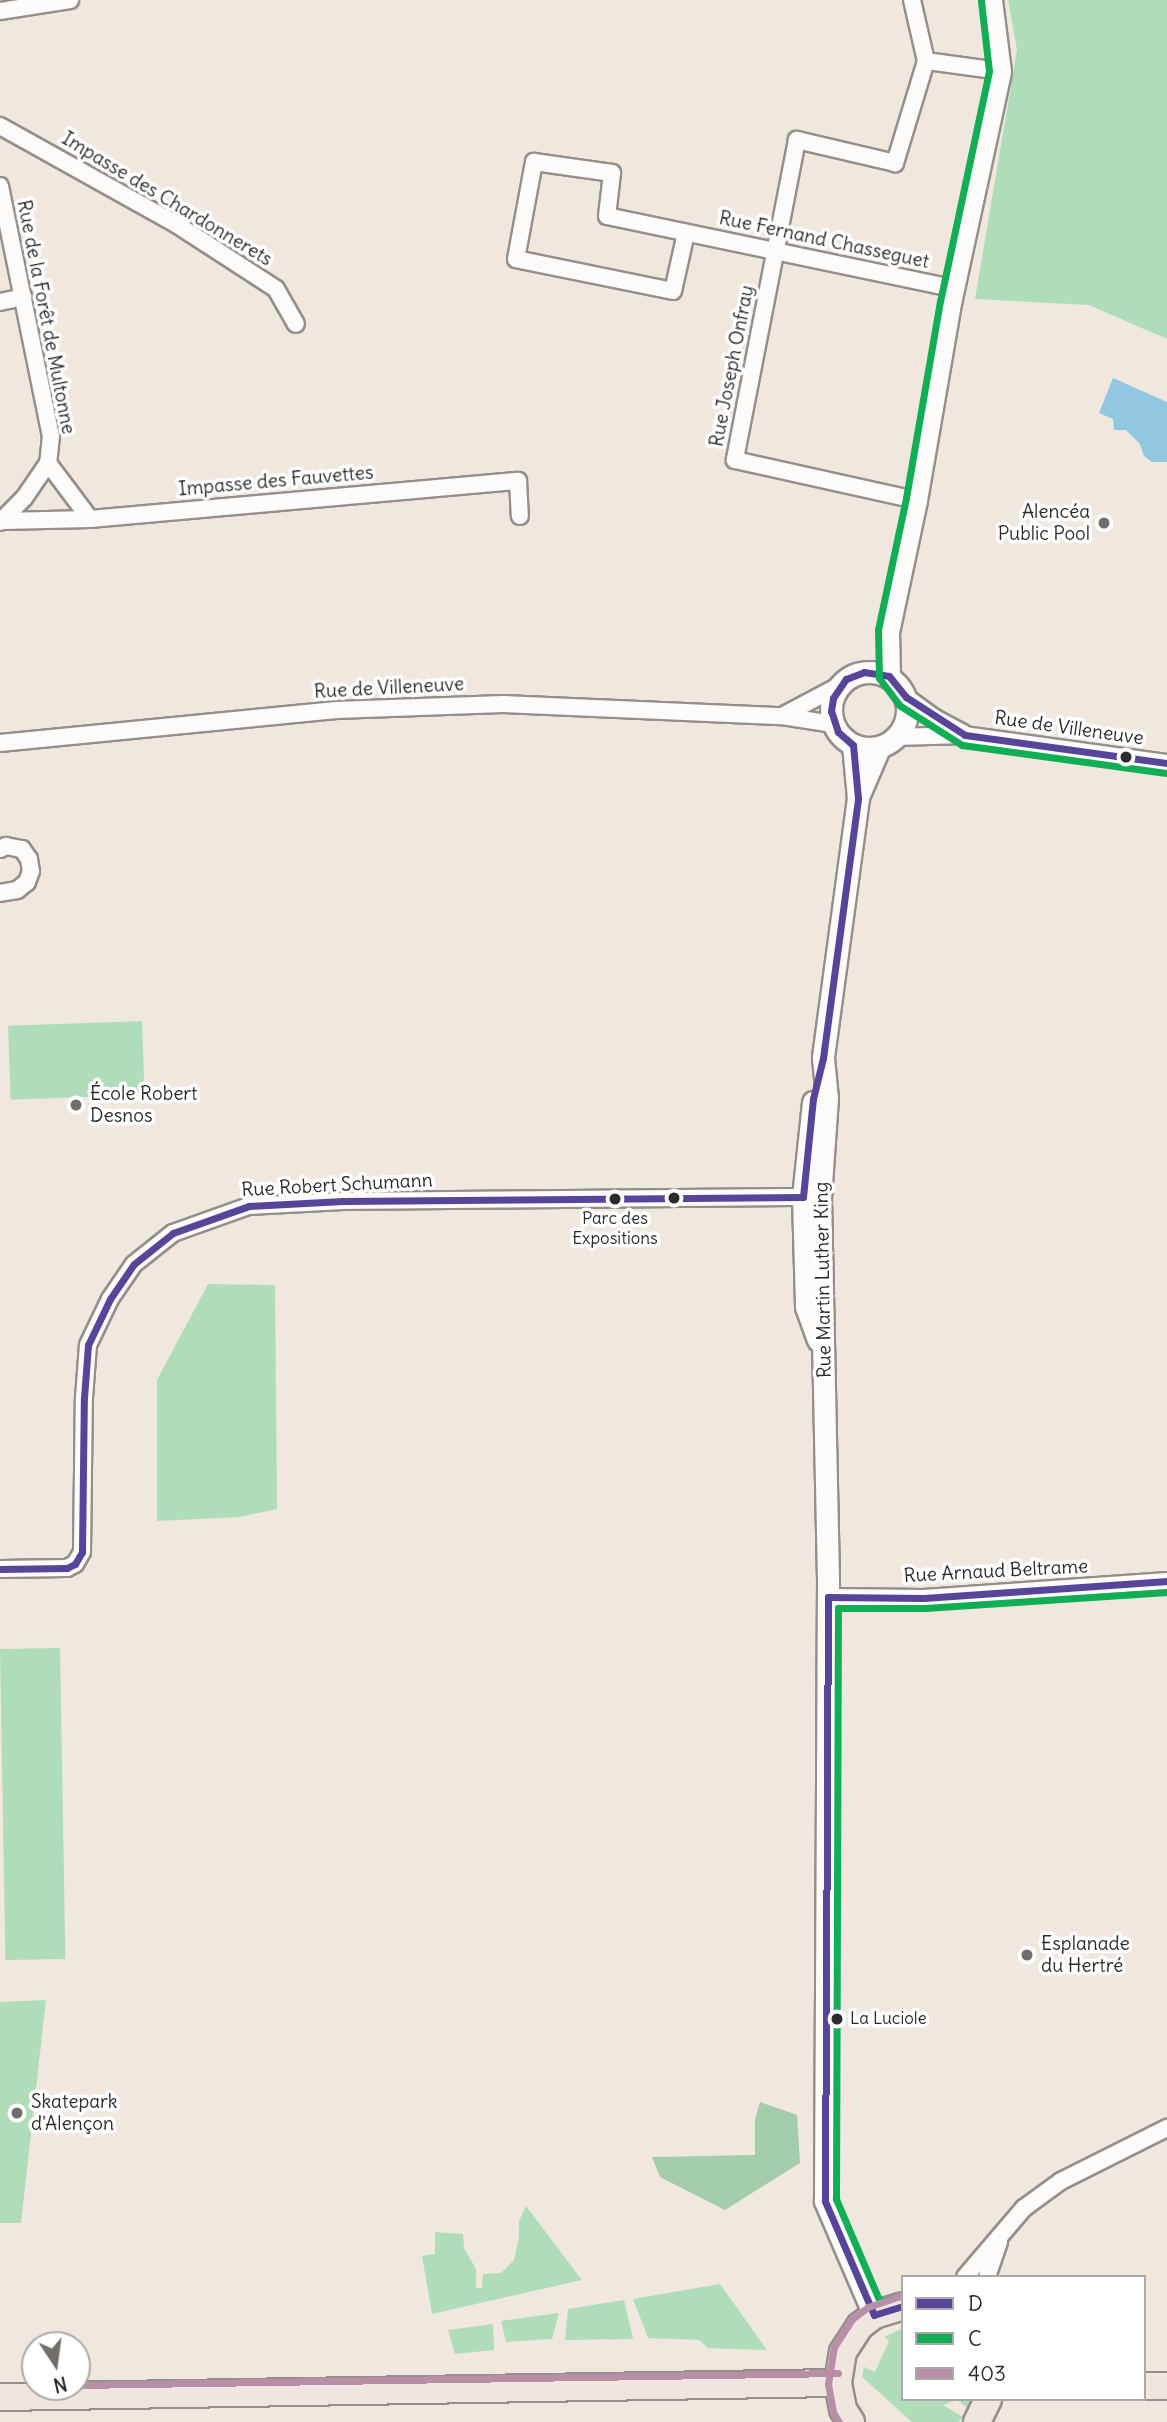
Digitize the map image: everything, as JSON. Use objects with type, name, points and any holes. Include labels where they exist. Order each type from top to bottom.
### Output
[{"type":"main road","points":[[851,2422],[844,2409],[838,2383],[839,2365],[849,2340],[874,2315],[901,2307]]},
{"type":"main road","points":[[0,2397],[838,2383]]},
{"type":"main road","points":[[1146,2386],[1167,2386]]},
{"type":"main road","points":[[977,2422],[987,2401]]},
{"type":"street","points":[[0,11],[71,0]]},
{"type":"street","points":[[912,0],[926,61],[1000,71]]},
{"type":"street","points":[[889,677],[888,632],[916,499],[953,288],[1000,71],[991,0]]},
{"type":"street","name":"Rue Joseph Onfray","points":[[916,499],[735,460],[797,140],[895,163],[926,61]]},
{"type":"street","name":"Impasse des Chardonnerets","points":[[0,126],[176,224],[276,289],[296,324]]},
{"type":"street","name":"Rue Fernand Chasseguet","points":[[686,233],[673,291],[516,260],[534,162],[612,173],[607,216],[953,288]]},
{"type":"street","name":"Rue de la Forêt de Multonne","points":[[0,186],[51,436],[48,463],[24,498],[1,522]]},
{"type":"street","points":[[0,302],[23,297]]},
{"type":"street","points":[[48,463],[90,519]]},
{"type":"street","name":"Impasse des Fauvettes","points":[[1,522],[90,519],[518,481],[520,516]]},
{"type":"street","points":[[864,672],[888,632]]},
{"type":"street","points":[[782,716],[839,686],[855,674],[864,672],[889,677],[906,697],[965,735]]},
{"type":"street","points":[[839,686],[831,711],[833,724],[853,745],[965,735]]},
{"type":"street","points":[[888,742],[907,719],[906,697]]},
{"type":"street","name":"Rue de Villeneuve","points":[[0,743],[336,710],[503,704],[782,716],[833,724]]},
{"type":"street","name":"Rue de Villeneuve","points":[[965,735],[1167,763]]},
{"type":"street","name":"Rue Martin Luther King","points":[[858,798],[888,742]]},
{"type":"street","name":"Rue Martin Luther King","points":[[853,745],[858,798],[823,1058],[827,1098],[812,1197],[824,1355],[828,1597],[825,2201],[874,2315]]},
{"type":"street","points":[[0,849],[6,846],[22,849],[29,859],[31,871],[27,882],[17,890],[0,893]]},
{"type":"street","name":"Rue Robert Schumann","points":[[0,1569],[67,1569],[82,1552],[84,1398],[88,1345],[110,1299],[134,1264],[173,1233],[249,1206],[344,1201],[812,1197]]},
{"type":"street","name":"Rue Arnaud Beltrame","points":[[828,1597],[924,1598],[1167,1581]]},
{"type":"street","points":[[967,2275],[1024,2208],[1061,2181],[1167,2128]]},
{"type":"street","points":[[988,2275],[1003,2233]]},
{"type":"green space","points":[[1008,0],[1167,0],[1167,339],[1089,305],[975,299],[1017,50]]},
{"type":"green space","points":[[142,1021],[145,1095],[11,1100],[8,1026]]},
{"type":"green space","points":[[208,1284],[275,1285],[277,1509],[240,1517],[157,1521],[157,1380]]},
{"type":"green space","points":[[60,1648],[65,1959],[5,1960],[0,1649]]},
{"type":"green space","name":"Skatepark d'Alençon","points":[[46,2000],[21,2223],[0,2223],[0,2002]]},
{"type":"green space","points":[[760,2102],[797,2115],[800,2163],[725,2210],[660,2177],[652,2157],[755,2155],[755,2120]]},
{"type":"green space","points":[[526,2206],[582,2280],[432,2314],[422,2256],[435,2254],[435,2232],[463,2234],[464,2248],[476,2269],[476,2288],[482,2288],[483,2274],[501,2273],[514,2260],[519,2221]]},
{"type":"green space","points":[[720,2284],[767,2350],[708,2348],[699,2340],[648,2338],[633,2299]]},
{"type":"green space","points":[[624,2300],[633,2339],[565,2340],[568,2309]]},
{"type":"green space","points":[[559,2313],[552,2339],[506,2342],[501,2321]]},
{"type":"green space","points":[[493,2324],[494,2350],[455,2354],[448,2330]]},
{"type":"green space","points":[[901,2329],[901,2401],[954,2401],[943,2405],[963,2417],[958,2422],[912,2422],[862,2377],[864,2367],[875,2372],[889,2341],[884,2337]]},
{"type":"green space","points":[[958,2401],[970,2401],[968,2408]]},
{"type":"water","points":[[1113,378],[1167,402],[1167,462],[1152,462],[1144,456],[1140,444],[1126,430],[1114,430],[1113,419],[1099,413]]},
{"type":"transit line","name":"C","points":[[981,1],[989,71],[940,301],[906,498],[878,630],[879,678],[899,705],[962,745],[1166,773]]},
{"type":"transit line","name":"D","points":[[0,1569],[67,1568],[75,1564],[82,1552],[84,1398],[88,1345],[110,1299],[134,1264],[173,1233],[249,1206],[343,1201],[803,1197],[813,1099],[823,1058],[858,798],[853,745],[838,732],[831,711],[833,698],[846,679],[864,672],[889,676],[906,697],[965,735],[1167,763]]},
{"type":"transit line","name":"D","points":[[901,2307],[874,2315],[825,2201],[828,1597],[924,1598],[1167,1581]]},
{"type":"transit line","name":"C","points":[[900,2296],[880,2302],[836,2199],[838,1608],[925,1608],[1167,1592]]},
{"type":"transit line","name":"403","points":[[839,2422],[833,2412],[828,2384],[834,2347],[852,2319],[868,2307],[900,2296]]},
{"type":"transit line","name":"403","points":[[91,2385],[838,2373]]},
{"type":"place","name":"Alencéa Public Pool","points":[[1104,523]]},
{"type":"place","name":"École Robert Desnos","points":[[76,1105]]},
{"type":"place","name":"Parc des Expositions","points":[[615,1199]]},
{"type":"place","name":"Esplanade du Hertré","points":[[1027,1955]]},
{"type":"place","name":"La Luciole","points":[[837,2019]]},
{"type":"place","name":"Skatepark d'Alençon","points":[[17,2113]]}]
